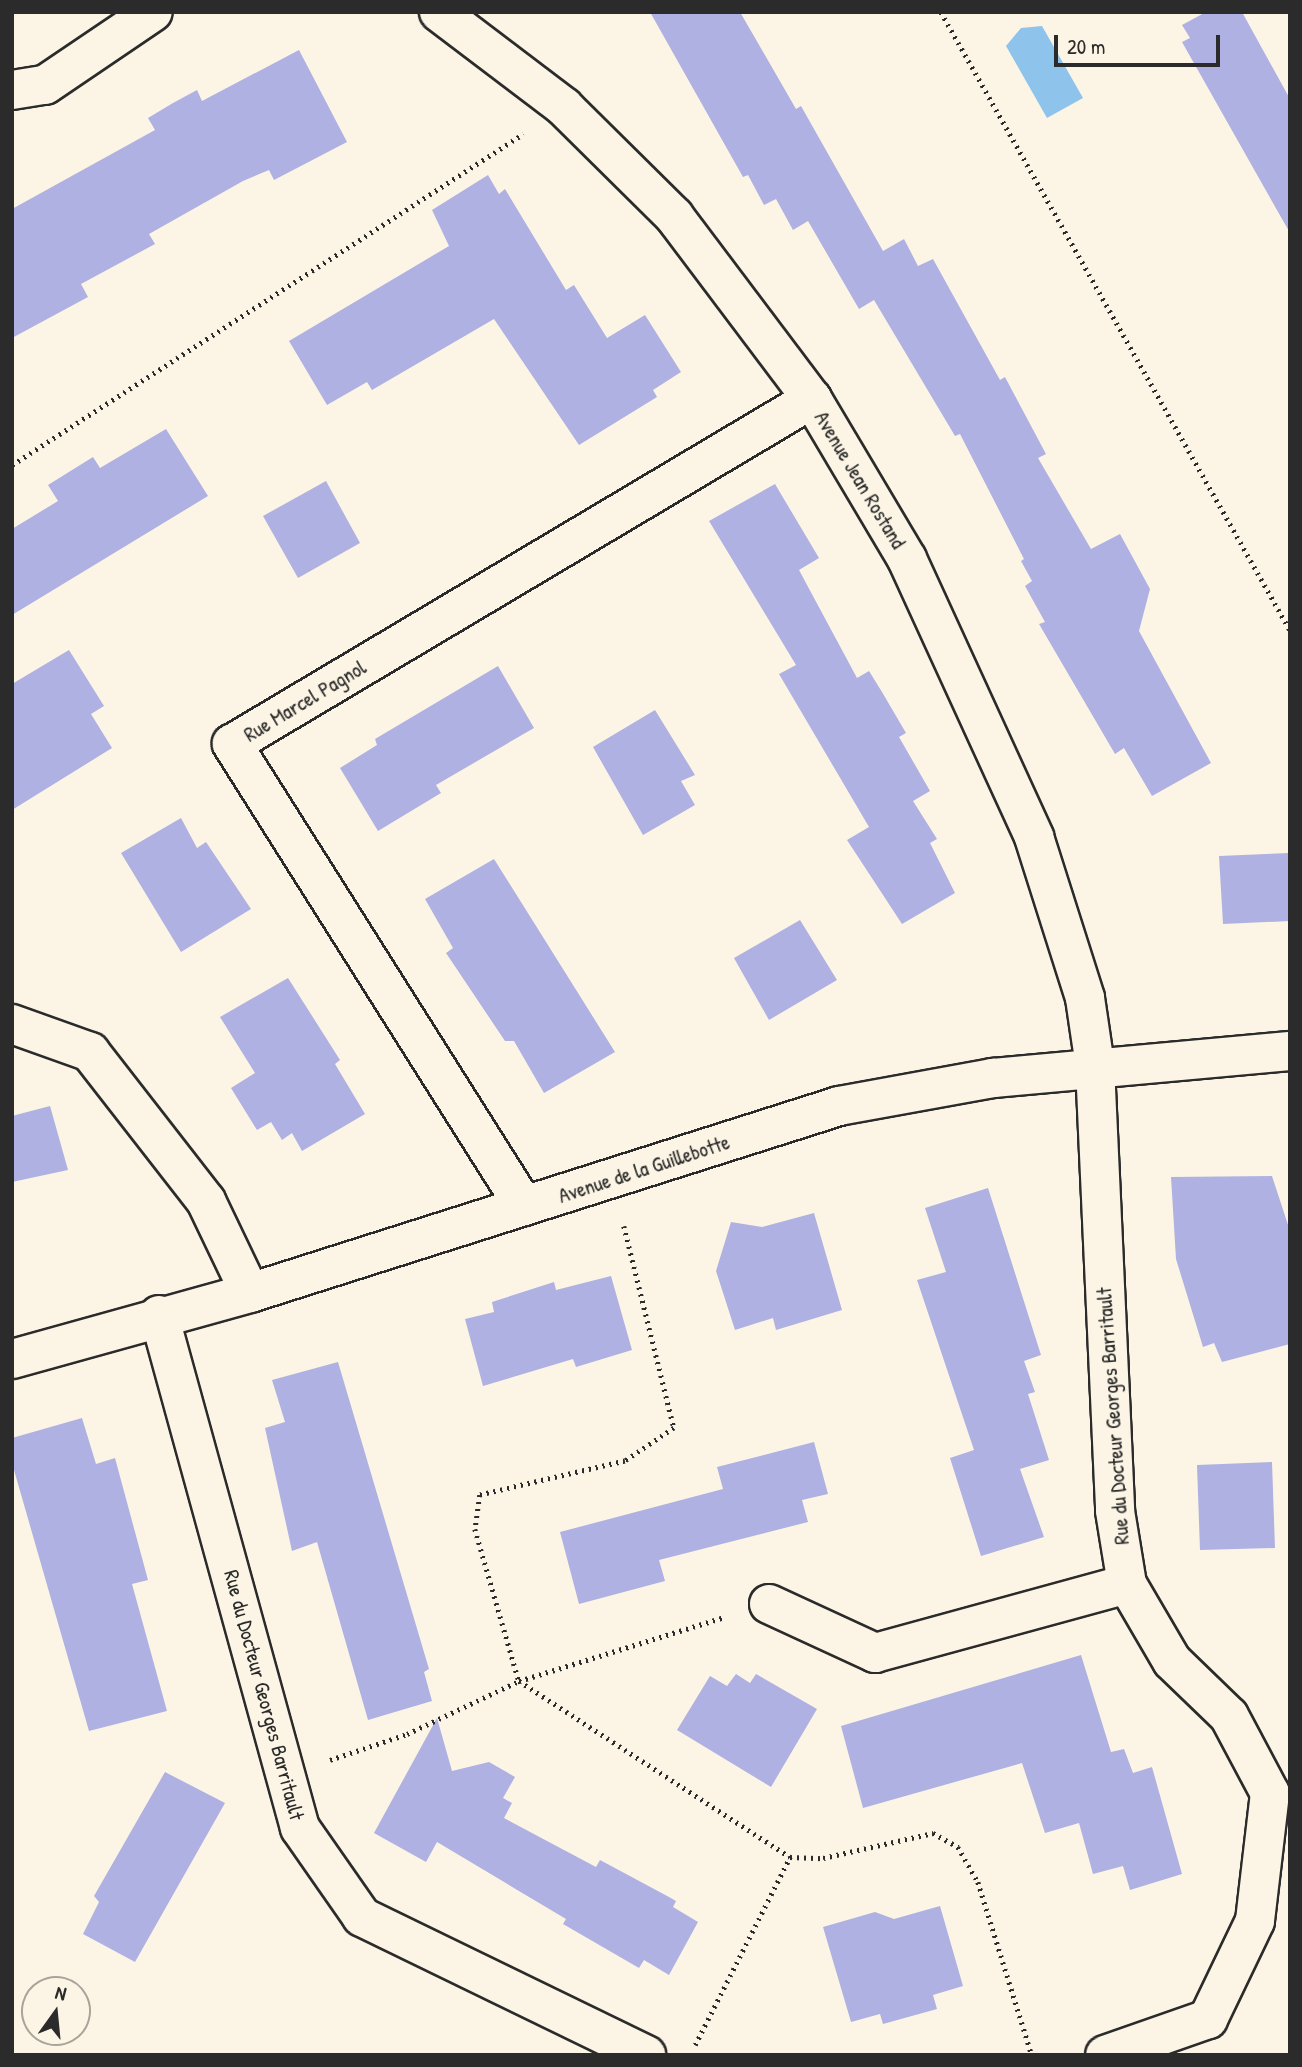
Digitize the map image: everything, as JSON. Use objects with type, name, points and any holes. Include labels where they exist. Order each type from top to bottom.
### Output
[{"type":"street","points":[[12,90],[45,85],[153,12]]},
{"type":"street","name":"Avenue Jean Rostand","points":[[459,17],[564,107],[674,216],[812,399],[907,559],[1034,837],[1085,998],[1095,1066]]},
{"type":"street","name":"Rue Marcel Pagnol","points":[[524,1206],[232,744],[812,399]]},
{"type":"street","points":[[12,1024],[90,1052],[206,1201],[250,1293]]},
{"type":"street","name":"Avenue de la Guillebotte","points":[[12,1359],[159,1315],[250,1293],[839,1106],[993,1078],[1095,1066],[1290,1051]]},
{"type":"street","name":"Rue du Docteur Georges Barritault","points":[[1095,1066],[1115,1511],[1127,1584],[1172,1661],[1229,1716],[1269,1793],[1255,1921],[1208,2019],[1105,2055]]},
{"type":"street","name":"Rue du Docteur Georges Barritault","points":[[159,1315],[300,1828],[362,1917],[646,2055]]},
{"type":"street","points":[[769,1604],[875,1653],[1127,1584]]},
{"type":"path","points":[[941,12],[1290,630]]},
{"type":"path","points":[[12,465],[564,107]]},
{"type":"path","points":[[612,1180],[674,1427],[625,1461],[480,1496],[475,1529],[519,1681],[790,1857],[823,1858],[933,1833],[958,1847],[978,1882],[1032,2055]]},
{"type":"path","points":[[285,1776],[407,1734],[519,1681],[769,1604]]},
{"type":"path","points":[[690,2055],[790,1857]]},
{"type":"water","points":[[1042,26],[1083,98],[1047,118],[1006,46],[1021,28]]},
{"type":"building","points":[[650,12],[740,12],[796,109],[801,106],[883,251],[904,239],[918,266],[933,259],[1000,380],[1005,377],[1046,454],[1038,458],[1091,549],[1120,534],[1150,589],[1139,631],[1211,763],[1152,796],[1124,748],[1115,754],[1039,624],[1045,622],[1025,586],[1032,581],[1021,561],[1024,559],[960,434],[955,436],[874,300],[859,309],[808,221],[793,230],[776,199],[764,205],[748,175],[743,177]]},
{"type":"building","points":[[1206,12],[1242,12],[1290,99],[1290,233],[1182,42],[1190,38],[1182,25]]},
{"type":"building","points":[[299,50],[347,142],[274,180],[269,170],[243,181],[149,234],[155,244],[81,284],[88,297],[12,338],[12,209],[155,130],[148,118],[173,103],[197,90],[202,101]]},
{"type":"building","points":[[488,175],[499,194],[505,189],[566,290],[574,285],[607,338],[645,315],[681,372],[653,390],[657,397],[579,445],[494,319],[372,390],[367,382],[327,405],[289,341],[449,246],[432,210]]},
{"type":"building","points":[[166,429],[208,496],[12,615],[12,529],[58,501],[48,485],[93,457],[100,468]]},
{"type":"building","points":[[326,481],[360,543],[298,578],[263,516]]},
{"type":"building","points":[[775,484],[819,558],[799,570],[857,678],[869,671],[882,692],[906,733],[899,737],[930,791],[913,801],[937,839],[930,843],[955,893],[902,924],[847,840],[869,827],[779,674],[796,665],[709,521]]},
{"type":"building","points":[[69,650],[104,706],[91,714],[112,748],[12,810],[12,684]]},
{"type":"building","points":[[498,666],[534,728],[436,785],[441,793],[378,831],[340,768],[377,745],[375,739]]},
{"type":"building","points":[[655,710],[695,775],[681,781],[695,805],[643,835],[593,747]]},
{"type":"building","points":[[181,818],[197,848],[206,842],[251,909],[181,952],[121,853]]},
{"type":"building","points":[[1290,853],[1290,921],[1223,924],[1219,856]]},
{"type":"building","points":[[494,859],[615,1052],[544,1093],[514,1041],[505,1041],[446,953],[453,948],[425,899]]},
{"type":"building","points":[[800,920],[837,980],[769,1020],[734,958]]},
{"type":"building","points":[[288,978],[340,1060],[335,1064],[365,1114],[302,1151],[292,1133],[282,1140],[271,1122],[257,1130],[231,1088],[255,1073],[220,1017]]},
{"type":"building","points":[[50,1106],[68,1170],[12,1182],[12,1116]]},
{"type":"building","points":[[1272,1176],[1290,1231],[1290,1344],[1222,1362],[1214,1343],[1203,1347],[1176,1259],[1171,1177]]},
{"type":"building","points":[[988,1188],[1041,1355],[1024,1361],[1035,1392],[1028,1394],[1049,1460],[1020,1469],[1044,1537],[981,1556],[950,1458],[974,1450],[917,1280],[946,1272],[925,1208]]},
{"type":"building","points":[[814,1213],[842,1310],[776,1330],[773,1318],[735,1330],[716,1271],[731,1222],[762,1227]]},
{"type":"building","points":[[611,1276],[632,1350],[576,1367],[573,1359],[483,1386],[465,1319],[494,1312],[492,1302],[554,1282],[556,1290]]},
{"type":"building","points":[[338,1362],[429,1669],[424,1672],[432,1701],[368,1720],[317,1542],[292,1551],[265,1428],[285,1422],[272,1380]]},
{"type":"building","points":[[82,1418],[96,1464],[115,1458],[148,1580],[132,1584],[167,1711],[89,1731],[12,1463],[12,1438]]},
{"type":"building","points":[[814,1442],[828,1494],[802,1500],[808,1522],[659,1560],[665,1581],[579,1604],[560,1532],[723,1489],[717,1467]]},
{"type":"building","points":[[1272,1462],[1275,1548],[1200,1550],[1197,1465]]},
{"type":"building","points":[[1081,1655],[1111,1752],[1124,1749],[1133,1773],[1152,1767],[1182,1874],[1130,1890],[1123,1866],[1093,1874],[1079,1823],[1045,1833],[1022,1763],[863,1808],[841,1726]]},
{"type":"building","points":[[736,1674],[750,1683],[756,1674],[817,1709],[771,1787],[677,1730],[710,1676],[727,1686]]},
{"type":"building","points":[[437,1718],[452,1771],[489,1762],[515,1777],[503,1798],[512,1803],[504,1818],[596,1867],[600,1860],[676,1901],[673,1907],[698,1922],[669,1975],[644,1960],[639,1968],[563,1924],[566,1919],[437,1842],[426,1862],[374,1833]]},
{"type":"building","points":[[165,1772],[225,1803],[135,1962],[83,1934],[99,1902],[94,1896]]},
{"type":"building","points":[[940,1906],[963,1986],[933,1995],[937,2009],[883,2024],[880,2014],[851,2022],[823,1927],[875,1912],[894,1919]]}]
